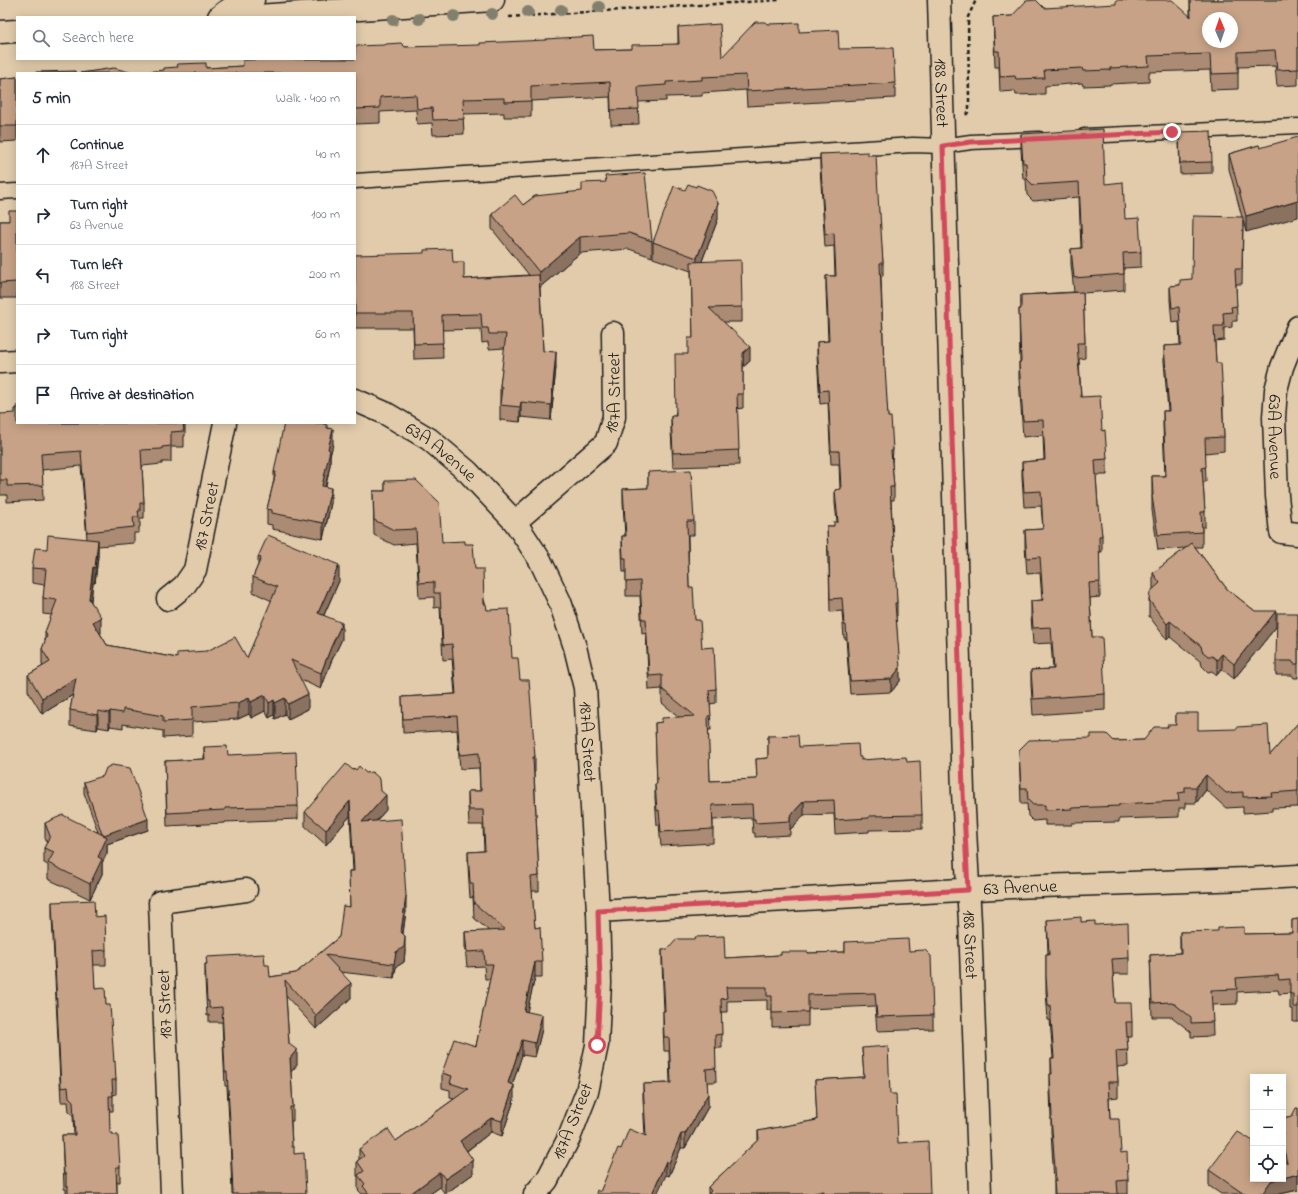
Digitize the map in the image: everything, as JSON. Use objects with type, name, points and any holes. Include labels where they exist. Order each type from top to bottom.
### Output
[{"type":"street","points":[[220,16],[242,2],[253,0]]},
{"type":"street","name":"188 Street","points":[[939,0],[963,784],[980,1194]]},
{"type":"street","points":[[275,16],[498,9]]},
{"type":"street","points":[[0,32],[16,31]]},
{"type":"street","name":"63A Avenue","points":[[1298,327],[1282,367],[1276,390],[1274,417],[1277,496],[1281,532],[1298,534]]},
{"type":"street","name":"187A Street","points":[[535,1194],[547,1180],[569,1138],[587,1092],[597,1045],[600,983],[598,911],[585,688],[576,647],[560,602],[540,560],[515,522],[606,443],[614,417],[613,333]]},
{"type":"street","points":[[0,362],[16,361]]},
{"type":"street","name":"63A Avenue","points":[[356,400],[385,413],[429,439],[468,472],[515,522]]},
{"type":"street","name":"187 Street","points":[[168,599],[184,586],[195,570],[225,424]]},
{"type":"street","name":"63 Avenue","points":[[598,911],[968,890],[1298,876]]},
{"type":"street","name":"187 Street","points":[[172,1194],[160,902],[246,890]]},
{"type":"lane","points":[[1070,137],[1298,126]]},
{"type":"lane","points":[[356,181],[913,145],[943,146],[971,142],[1054,138]]},
{"type":"lane","points":[[0,192],[16,191]]},
{"type":"path","points":[[498,9],[779,0]]},
{"type":"path","points":[[969,111],[968,17],[976,0]]},
{"type":"building","points":[[1036,0],[1044,8],[1116,4],[1116,0],[1172,0],[1191,17],[1190,0],[1298,0],[1298,69],[1277,70],[1275,50],[1238,52],[1238,73],[1211,74],[1210,54],[1148,56],[1149,66],[1110,68],[1110,70],[1083,71],[1082,68],[1044,70],[1045,78],[1016,79],[1015,76],[1000,77],[999,51],[995,51],[993,17],[1012,16],[1026,1]]},
{"type":"building","points":[[755,22],[765,22],[767,24],[799,23],[799,32],[838,30],[839,49],[893,48],[895,83],[747,91],[746,75],[702,77],[702,80],[666,82],[666,85],[638,87],[639,109],[611,110],[610,82],[531,86],[531,101],[504,102],[504,98],[463,99],[464,119],[433,120],[432,108],[417,109],[416,95],[380,97],[380,108],[356,109],[356,72],[143,72],[178,67],[177,64],[206,63],[206,68],[243,66],[243,60],[356,60],[356,46],[401,43],[405,47],[480,45],[480,43],[593,36],[594,50],[632,49],[632,45],[679,44],[678,27],[720,24],[722,57]]},
{"type":"building","points":[[114,68],[129,72],[87,72]]},
{"type":"building","points":[[75,71],[76,72],[36,72]]},
{"type":"building","points":[[16,77],[16,126],[0,126],[0,79]]},
{"type":"building","points":[[1103,129],[1105,184],[1123,182],[1125,219],[1139,218],[1141,252],[1123,253],[1124,274],[1074,278],[1071,249],[1082,248],[1079,182],[1033,185],[1027,179],[1026,163],[1023,163],[1021,134]]},
{"type":"building","points":[[1211,131],[1212,162],[1180,163],[1179,132]]},
{"type":"building","points":[[1298,137],[1298,201],[1246,216],[1229,154],[1259,145],[1260,148]]},
{"type":"building","points":[[868,152],[868,155],[876,155],[880,213],[883,263],[880,263],[884,367],[888,417],[891,417],[893,450],[891,451],[894,487],[890,487],[896,578],[897,603],[895,603],[900,668],[891,679],[850,681],[846,625],[844,625],[842,598],[830,599],[827,526],[834,526],[834,522],[838,522],[835,490],[841,489],[839,451],[831,451],[828,390],[820,391],[817,342],[829,341],[826,276],[836,276],[834,233],[825,234],[820,154]]},
{"type":"building","points":[[645,173],[652,241],[629,233],[580,237],[539,272],[492,214],[515,195],[523,205],[535,196],[582,191],[582,183],[606,182],[605,176]]},
{"type":"building","points":[[688,184],[696,187],[697,185],[712,191],[718,203],[697,258],[653,242],[674,186],[685,190]]},
{"type":"building","points":[[9,211],[16,211],[16,282],[0,283],[0,221],[9,221]]},
{"type":"building","points":[[1193,216],[1243,217],[1242,269],[1235,269],[1237,306],[1231,307],[1232,312],[1223,313],[1224,326],[1214,326],[1216,363],[1221,363],[1224,437],[1205,438],[1206,467],[1202,468],[1205,512],[1201,512],[1202,532],[1158,535],[1152,496],[1152,476],[1166,476],[1163,411],[1169,411],[1164,346],[1181,345],[1179,307],[1172,308],[1170,286],[1180,285],[1180,280],[1192,279]]},
{"type":"building","points":[[452,249],[453,262],[464,262],[464,279],[539,275],[543,351],[556,352],[551,405],[521,402],[520,407],[500,405],[502,387],[500,386],[506,334],[489,334],[488,328],[482,328],[481,314],[442,315],[443,343],[414,344],[413,313],[356,313],[356,255],[424,253],[424,250]]},
{"type":"building","points":[[741,260],[742,307],[709,308],[750,347],[743,353],[743,394],[737,394],[739,450],[673,453],[671,416],[676,416],[675,354],[688,354],[688,338],[693,338],[691,262]]},
{"type":"building","points":[[1083,292],[1085,343],[1077,343],[1081,397],[1100,396],[1102,431],[1105,430],[1107,459],[1095,460],[1098,506],[1102,536],[1099,536],[1100,582],[1089,583],[1092,637],[1102,637],[1105,694],[1033,699],[1031,670],[1054,669],[1051,627],[1033,628],[1031,601],[1043,600],[1040,557],[1027,558],[1025,530],[1043,529],[1041,491],[1024,492],[1022,462],[1045,460],[1043,420],[1023,421],[1019,362],[1021,362],[1019,309],[1021,309],[1021,295]]},
{"type":"building","points":[[15,409],[16,424],[183,424],[184,431],[171,432],[171,446],[162,447],[162,449],[141,450],[144,503],[140,503],[140,511],[138,511],[139,517],[133,517],[134,527],[87,532],[81,451],[41,454],[43,485],[7,486],[7,480],[0,480],[0,414],[15,413]]},
{"type":"building","points":[[284,424],[324,424],[327,425],[327,428],[333,429],[322,486],[331,488],[323,523],[272,513],[272,510],[267,509],[276,472],[274,472]]},
{"type":"building","points":[[691,470],[694,521],[687,521],[689,588],[693,587],[695,620],[700,620],[702,648],[714,647],[716,689],[709,690],[711,716],[708,716],[710,781],[757,779],[756,759],[768,758],[768,736],[798,735],[799,747],[858,744],[859,757],[861,757],[861,760],[906,757],[907,762],[920,761],[922,815],[869,816],[869,818],[835,820],[834,800],[804,801],[790,816],[790,821],[755,823],[755,819],[753,819],[752,804],[712,805],[713,829],[661,832],[659,810],[657,811],[655,784],[657,784],[655,723],[662,722],[662,718],[695,716],[662,689],[662,675],[649,676],[646,619],[642,619],[640,581],[626,582],[626,558],[623,558],[622,536],[626,536],[623,489],[648,488],[648,472]]},
{"type":"building","points":[[416,480],[439,502],[442,542],[465,541],[465,544],[473,544],[475,569],[483,569],[484,604],[486,604],[487,610],[509,609],[512,658],[518,658],[520,680],[529,680],[535,757],[533,757],[539,876],[531,877],[535,928],[540,927],[542,962],[535,962],[524,1011],[542,1015],[535,1043],[522,1040],[508,1083],[514,1085],[502,1121],[491,1118],[460,1141],[473,1160],[445,1179],[440,1172],[410,1194],[369,1194],[363,1186],[365,1184],[358,1175],[364,1171],[357,1161],[364,1156],[359,1149],[388,1129],[396,1141],[468,1089],[450,1083],[452,1076],[442,1073],[454,1039],[476,1046],[493,964],[485,964],[484,951],[467,952],[465,932],[505,930],[474,903],[473,883],[470,883],[468,852],[485,851],[483,810],[469,810],[468,791],[482,791],[480,787],[479,753],[460,755],[457,716],[403,719],[402,697],[456,694],[452,644],[443,645],[440,593],[434,593],[434,582],[419,583],[416,529],[394,530],[374,520],[373,491],[385,491],[385,481]]},
{"type":"building","points":[[48,535],[98,540],[95,568],[93,567],[89,599],[101,617],[93,622],[107,645],[177,658],[177,653],[207,651],[235,637],[247,658],[277,587],[253,577],[261,558],[258,557],[268,535],[339,565],[318,613],[342,623],[321,673],[291,660],[308,694],[288,704],[285,698],[275,703],[274,700],[269,703],[265,695],[251,702],[249,698],[238,703],[192,707],[192,720],[163,722],[163,716],[123,709],[123,713],[98,711],[97,715],[70,710],[76,678],[42,698],[28,675],[50,662],[42,649],[47,636],[45,632],[57,600],[43,598],[46,569],[32,568],[35,548],[47,549]]},
{"type":"building","points":[[1192,543],[1227,589],[1255,611],[1276,611],[1234,664],[1222,654],[1217,660],[1212,656],[1208,656],[1202,651],[1201,646],[1170,621],[1167,624],[1149,600],[1150,592],[1160,583],[1153,573]]},
{"type":"building","points":[[1277,613],[1298,613],[1298,664],[1294,664],[1292,661],[1276,661]]},
{"type":"building","points":[[1176,713],[1198,713],[1198,730],[1237,729],[1237,727],[1268,725],[1270,755],[1298,723],[1298,791],[1271,793],[1272,796],[1243,797],[1243,792],[1226,793],[1206,775],[1196,787],[1185,787],[1185,792],[1178,793],[1179,801],[1045,810],[1045,805],[1033,805],[1028,800],[1027,788],[1021,788],[1019,750],[1029,740],[1091,738],[1091,734],[1107,734],[1114,741],[1144,740],[1154,727],[1168,727],[1167,725],[1176,725]]},
{"type":"building","points":[[227,746],[228,755],[296,752],[298,806],[225,808],[225,810],[167,813],[165,761],[205,759],[204,747]]},
{"type":"building","points":[[346,764],[353,770],[354,768],[356,770],[359,766],[366,773],[372,772],[380,779],[381,791],[386,795],[362,822],[401,819],[406,896],[401,932],[405,936],[404,947],[396,952],[394,964],[325,955],[351,983],[316,1015],[285,980],[289,1044],[297,1050],[290,1058],[293,1107],[290,1107],[292,1147],[294,1147],[294,1154],[304,1153],[306,1194],[233,1194],[230,1122],[227,1072],[225,1072],[222,1007],[209,1008],[209,1001],[207,1001],[206,957],[264,954],[265,965],[269,965],[270,977],[296,973],[339,937],[343,906],[350,907],[349,871],[354,871],[350,801],[326,830],[305,812]]},
{"type":"building","points":[[112,765],[130,768],[148,819],[104,835],[102,834],[84,782],[103,776],[106,768]]},
{"type":"building","points":[[63,815],[107,837],[98,857],[102,859],[90,884],[48,863],[54,852],[44,848],[50,836],[45,823]]},
{"type":"building","points":[[94,900],[95,917],[105,916],[106,950],[93,951],[95,989],[105,988],[106,1005],[110,1005],[116,1080],[112,1080],[113,1096],[109,1096],[110,1133],[113,1133],[113,1135],[118,1135],[120,1167],[116,1167],[117,1194],[68,1194],[66,1174],[64,1174],[62,1135],[75,1135],[73,1101],[69,1097],[68,1087],[61,1088],[52,902]]},
{"type":"building","points":[[1081,917],[1081,922],[1095,921],[1095,925],[1128,923],[1129,958],[1112,959],[1115,1003],[1131,1003],[1132,1022],[1126,1022],[1128,1050],[1116,1051],[1118,1082],[1108,1082],[1110,1119],[1119,1119],[1121,1153],[1127,1152],[1128,1180],[1117,1181],[1118,1194],[1055,1194],[1054,1181],[1056,1181],[1051,1117],[1050,1074],[1052,1074],[1051,1058],[1054,1058],[1046,976],[1046,955],[1049,955],[1047,920]]},
{"type":"building","points":[[1298,919],[1298,1007],[1293,1007],[1293,994],[1290,994],[1290,979],[1279,980],[1278,975],[1236,978],[1237,989],[1211,990],[1213,1022],[1191,1023],[1191,1017],[1172,1002],[1152,1003],[1150,955],[1181,953],[1180,932],[1218,931],[1218,928],[1244,927],[1244,934],[1292,933],[1292,920]]},
{"type":"building","points":[[724,936],[725,958],[781,955],[781,952],[845,952],[845,942],[908,939],[909,951],[925,950],[931,956],[933,1015],[877,1017],[875,993],[808,995],[808,1012],[772,1013],[772,996],[767,996],[767,987],[726,987],[727,998],[721,999],[722,1034],[715,1035],[716,1068],[706,1069],[708,1094],[685,1134],[681,1134],[669,1163],[666,1161],[652,1194],[596,1194],[597,1190],[600,1192],[618,1148],[621,1149],[629,1129],[646,1136],[643,1084],[671,1083],[669,1037],[664,1037],[663,1011],[665,1011],[662,949],[668,949],[677,939],[696,939],[695,937]]},
{"type":"building","points":[[888,1046],[890,1094],[896,1094],[898,1143],[928,1141],[930,1194],[824,1194],[824,1191],[809,1194],[708,1194],[711,1191],[708,1187],[759,1139],[758,1131],[817,1120],[815,1080],[864,1077],[862,1048]]},
{"type":"building","points":[[1296,1108],[1298,1108],[1298,1174],[1286,1177],[1286,1117],[1292,1116]]},
{"type":"building","points":[[1238,1132],[1250,1139],[1250,1182],[1270,1182],[1262,1194],[1244,1194],[1209,1170]]},
{"type":"route","points":[[597,1045],[600,983],[598,911],[968,890],[963,792],[943,146],[971,142],[1172,132]]}]
